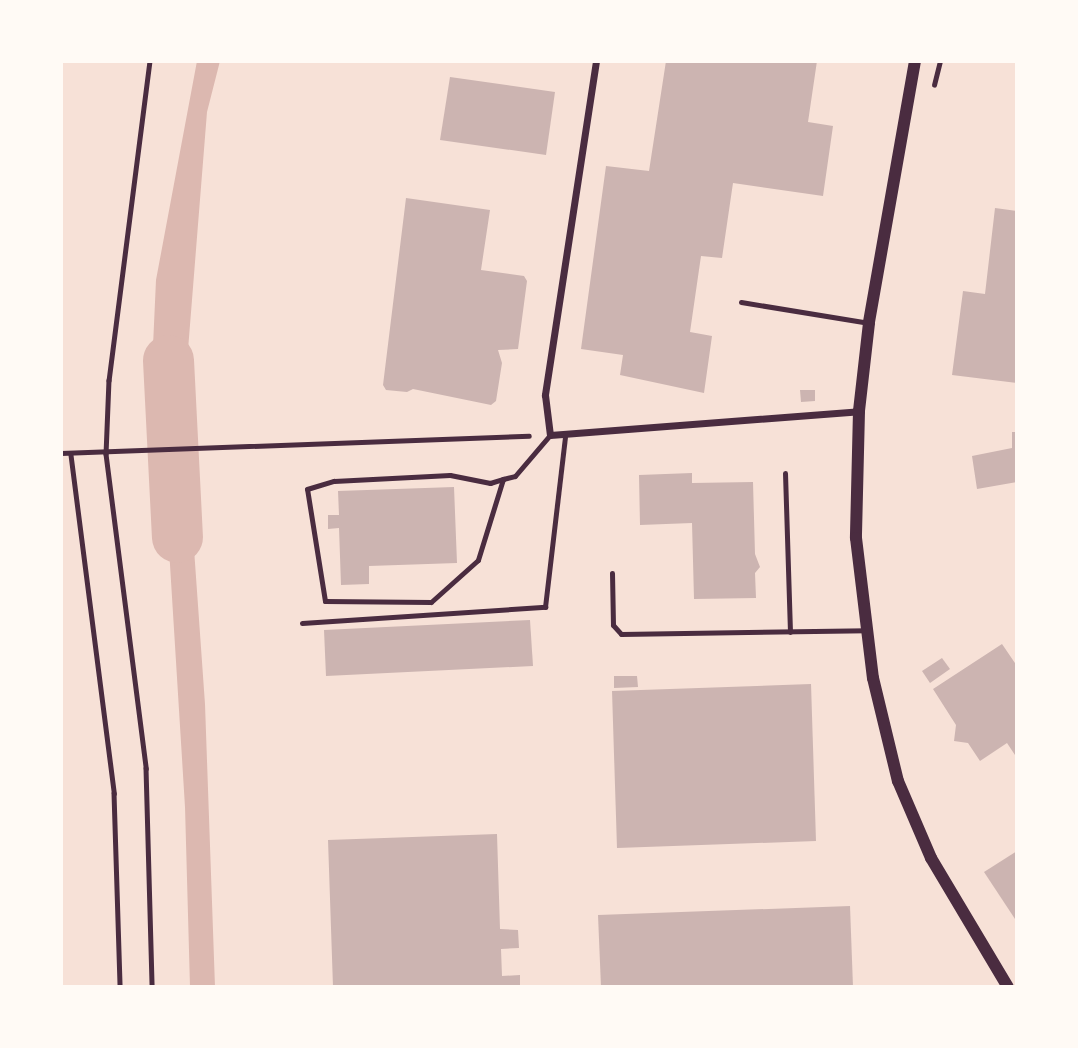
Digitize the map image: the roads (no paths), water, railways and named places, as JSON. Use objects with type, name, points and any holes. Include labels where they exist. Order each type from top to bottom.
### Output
[{"type":"street","points":[[596,61],[545,396],[550,435],[565,437],[859,411]]},
{"type":"street","points":[[915,61],[869,323],[859,411],[856,538],[873,678],[898,781],[931,858],[1007,987]]},
{"type":"lane","points":[[741,302],[869,323]]},
{"type":"lane","points":[[503,479],[478,560],[431,602],[325,601],[307,489],[334,481],[450,475],[490,482],[515,476],[550,435]]},
{"type":"lane","points":[[302,623],[545,607],[565,437]]},
{"type":"lane","points":[[785,473],[790,632]]},
{"type":"lane","points":[[612,573],[614,625],[621,634],[867,630]]},
{"type":"waterway","points":[[168,360],[177,537]]}]
